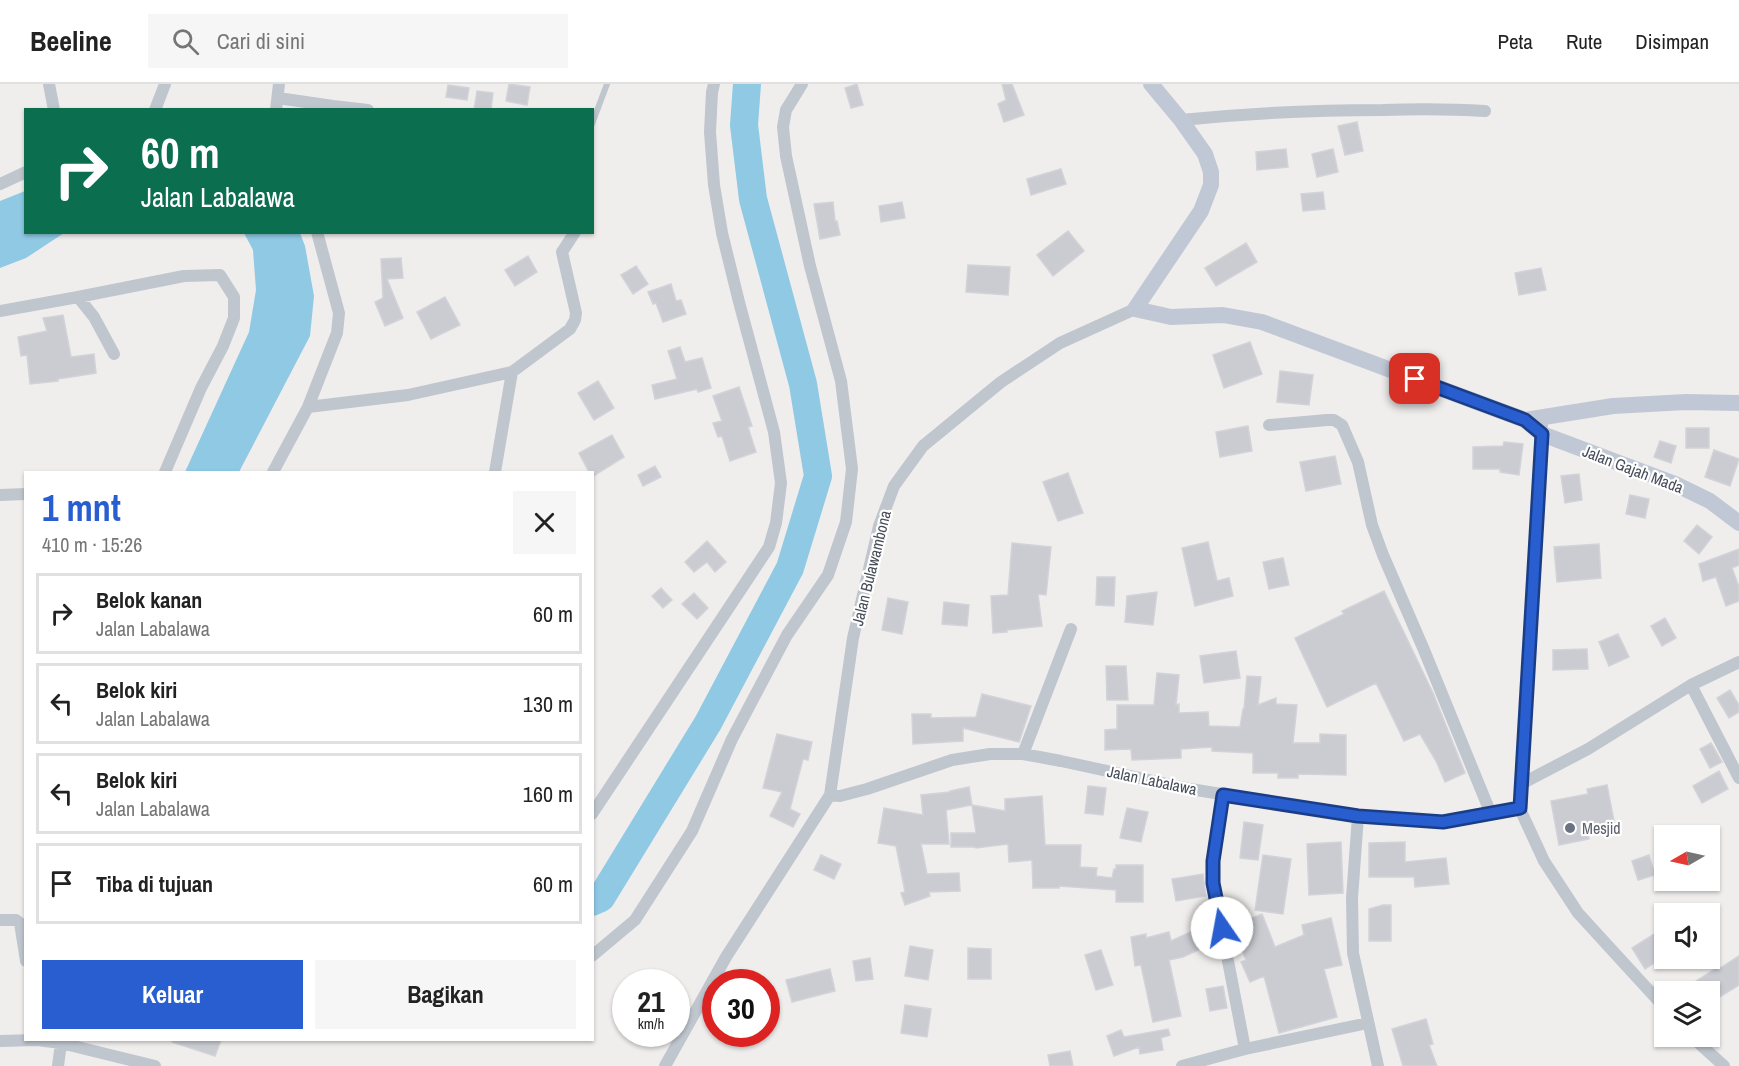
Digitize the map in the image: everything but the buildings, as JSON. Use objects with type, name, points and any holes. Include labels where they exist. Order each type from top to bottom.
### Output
[{"type":"main road","points":[[1135,309],[1201,212],[1211,185],[1212,172],[1205,154],[1151,84]]},
{"type":"main road","name":"Jalan Gajah Mada","points":[[1135,309],[1171,317],[1223,315],[1262,322],[1542,426],[1710,501],[1739,523]]},
{"type":"main road","points":[[1542,426],[1612,406],[1739,403]]},
{"type":"street","points":[[49,84],[54,108]]},
{"type":"street","points":[[155,108],[165,84]]},
{"type":"street","points":[[279,84],[277,104],[350,108]]},
{"type":"street","points":[[594,811],[769,547],[776,523],[781,483],[774,432],[738,302],[722,233],[714,185],[710,132],[714,84]]},
{"type":"street","points":[[594,954],[635,920],[692,831],[732,739],[770,666],[787,635],[828,575],[846,522],[852,469],[841,381],[810,266],[786,156],[783,127],[786,110],[802,84]]},
{"type":"street","points":[[1181,120],[1311,110],[1455,109],[1485,111]]},
{"type":"street","points":[[0,184],[24,173]]},
{"type":"street","points":[[274,471],[308,407],[337,333],[339,313],[318,234]]},
{"type":"street","points":[[308,407],[408,395],[512,372],[558,339],[570,329],[575,320],[576,313],[562,252],[574,234]]},
{"type":"street","points":[[0,311],[184,276],[220,275],[234,297],[234,318],[165,471]]},
{"type":"street","points":[[78,297],[93,317],[114,354]]},
{"type":"street","name":"Jalan Bulawambona","points":[[665,1066],[726,957],[830,795],[853,638],[879,526],[894,486],[923,446],[1001,382],[1060,343],[1135,309]]},
{"type":"street","points":[[495,471],[512,372]]},
{"type":"street","points":[[1269,424],[1334,420],[1342,425],[1358,462],[1372,525],[1383,555],[1491,814]]},
{"type":"street","points":[[1542,426],[1520,808],[1544,861],[1578,913],[1654,996]]},
{"type":"street","points":[[0,495],[24,494]]},
{"type":"street","points":[[1023,754],[1071,629]]},
{"type":"street","points":[[1521,784],[1588,749],[1691,685],[1739,662]]},
{"type":"street","points":[[1691,685],[1739,778]]},
{"type":"street","name":"Jalan Labalawa","points":[[830,795],[840,796],[867,789],[952,760],[990,754],[1023,754],[1061,760],[1190,789],[1358,816],[1443,822],[1520,808]]},
{"type":"street","points":[[1223,795],[1213,861],[1213,883],[1245,1049]]},
{"type":"street","points":[[1358,816],[1352,898],[1353,953],[1378,1066]]},
{"type":"street","points":[[0,920],[16,920],[23,927]]},
{"type":"street","points":[[1182,1066],[1245,1049],[1368,1023]]},
{"type":"street","points":[[0,1041],[24,1040]]},
{"type":"street","points":[[45,1041],[155,1066]]},
{"type":"street","points":[[58,1066],[61,1043]]},
{"type":"street","points":[[1703,1047],[1724,1066]]},
{"type":"lane","points":[[594,119],[607,84]]},
{"type":"water","points":[[24,191],[24,234],[62,234],[26,258],[0,268],[0,201]]},
{"type":"water","points":[[245,234],[300,234],[305,246],[314,296],[310,336],[240,471],[185,471],[249,332],[256,290],[253,250]]},
{"type":"waterway","points":[[594,901],[601,898],[708,723],[790,568],[818,476],[803,384],[753,199],[744,125],[747,84]]},
{"type":"place","name":"Mesjid","points":[[1570,828]]},
{"type":"route","points":[[1222,928],[1213,883],[1213,861],[1223,795],[1358,816],[1443,822],[1520,808],[1542,434],[1525,420],[1415,379]]}]
